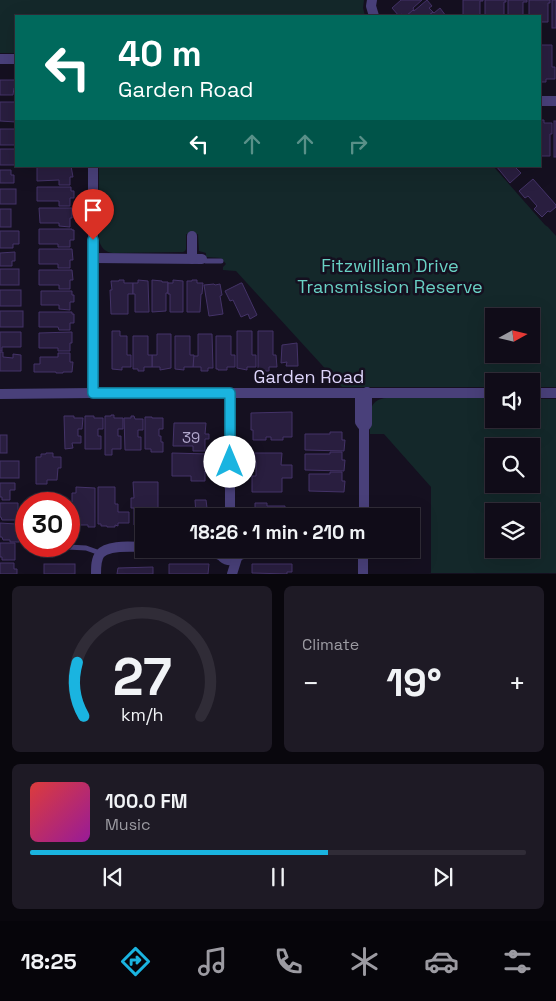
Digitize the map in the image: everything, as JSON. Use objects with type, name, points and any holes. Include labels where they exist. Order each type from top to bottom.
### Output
[{"type":"street","points":[[372,0],[371,6],[374,15]]},
{"type":"street","points":[[0,59],[15,59]]},
{"type":"street","points":[[541,101],[556,101]]},
{"type":"street","points":[[93,167],[93,393]]},
{"type":"street","points":[[94,258],[197,259],[192,236]]},
{"type":"street","name":"Garden Road","points":[[2,393],[485,393]]},
{"type":"street","points":[[230,393],[230,508]]},
{"type":"street","points":[[364,393],[367,421],[364,428],[364,508]]},
{"type":"street","points":[[540,393],[556,393]]},
{"type":"street","points":[[96,574],[97,561],[100,554],[107,549],[135,548]]},
{"type":"street","points":[[222,558],[230,574]]},
{"type":"street","points":[[230,574],[238,558]]},
{"type":"street","points":[[363,558],[364,574]]},
{"type":"lane","points":[[197,259],[220,261]]},
{"type":"lane","points":[[80,548],[100,554]]},
{"type":"green space","points":[[0,0],[364,0],[365,15],[15,15],[15,53],[0,53]]},
{"type":"green space","name":"Fitzwilliam Drive Transmission Reserve","points":[[99,167],[494,167],[556,236],[556,387],[540,387],[540,373],[485,373],[485,387],[342,387],[236,271],[223,270],[226,264],[221,258],[206,257],[206,253],[199,251],[198,234],[186,234],[186,249],[183,252],[113,253],[104,249],[99,240]]},
{"type":"green space","points":[[386,398],[485,398],[485,428],[540,428],[540,399],[556,399],[556,573],[431,573],[431,487],[384,434],[370,434],[370,416],[375,402]]},
{"type":"building","points":[[401,0],[422,0],[407,15],[398,15],[392,8]]},
{"type":"building","points":[[427,0],[432,6],[429,8],[433,12],[429,15],[407,15]]},
{"type":"building","points":[[463,0],[483,0],[480,1],[480,15],[463,15]]},
{"type":"building","points":[[485,0],[506,0],[504,2],[504,15],[485,15]]},
{"type":"building","points":[[508,0],[527,0],[527,2],[523,2],[523,15],[508,15]]},
{"type":"building","points":[[529,0],[550,0],[550,3],[548,3],[548,22],[541,22],[541,15],[529,15]]},
{"type":"building","points":[[552,0],[556,0],[556,28],[552,28]]},
{"type":"building","points":[[440,8],[445,15],[429,15]]},
{"type":"building","points":[[541,45],[552,45],[552,67],[555,67],[555,79],[546,79],[546,82],[541,82]]},
{"type":"building","points":[[0,80],[15,80],[13,95],[0,95]]},
{"type":"building","points":[[0,102],[15,102],[15,122],[0,121]]},
{"type":"building","points":[[541,120],[544,120],[544,123],[552,123],[550,156],[541,156]]},
{"type":"building","points":[[554,121],[556,121],[556,157],[554,157]]},
{"type":"building","points":[[0,129],[15,129],[15,145],[0,145]]},
{"type":"building","points":[[0,149],[15,149],[15,165],[0,165]]},
{"type":"building","points":[[37,167],[71,167],[73,177],[70,177],[70,185],[59,185],[59,180],[37,181]]},
{"type":"building","points":[[497,167],[515,167],[521,173],[510,183]]},
{"type":"building","points":[[0,170],[11,170],[11,175],[14,175],[14,183],[0,183]]},
{"type":"building","points":[[533,179],[556,205],[556,207],[542,217],[534,209],[537,206],[528,196],[525,198],[519,191]]},
{"type":"building","points":[[37,187],[71,187],[71,191],[74,191],[74,198],[70,198],[70,206],[59,206],[59,201],[37,201]]},
{"type":"building","points":[[0,189],[16,189],[16,204],[0,204]]},
{"type":"building","points":[[39,208],[72,208],[70,227],[59,226],[59,223],[40,223]]},
{"type":"building","points":[[0,209],[11,209],[11,227],[0,227]]},
{"type":"building","points":[[39,229],[72,229],[74,230],[74,240],[70,240],[70,247],[58,247],[58,244],[39,244]]},
{"type":"building","points":[[0,231],[19,231],[19,244],[13,244],[13,248],[0,248]]},
{"type":"building","points":[[39,249],[72,249],[73,260],[70,260],[70,268],[58,268],[58,264],[39,264]]},
{"type":"building","points":[[15,252],[15,261],[12,261],[12,266],[0,266],[0,253]]},
{"type":"building","points":[[0,269],[19,269],[19,285],[0,285]]},
{"type":"building","points":[[39,270],[72,270],[73,280],[70,280],[70,289],[59,289],[59,285],[39,285]]},
{"type":"building","points":[[124,280],[124,283],[133,283],[133,294],[128,294],[128,314],[111,314],[111,281]]},
{"type":"building","points":[[138,280],[148,281],[149,312],[135,312],[133,283],[138,283]]},
{"type":"building","points":[[152,280],[168,282],[166,311],[152,312]]},
{"type":"building","points":[[173,280],[183,281],[183,312],[170,312],[168,283],[173,283]]},
{"type":"building","points":[[197,280],[197,283],[203,283],[200,312],[187,312],[187,281]]},
{"type":"building","points":[[241,283],[257,315],[250,319],[248,314],[241,317],[233,300],[230,301],[225,291]]},
{"type":"building","points":[[220,284],[223,314],[209,316],[204,285]]},
{"type":"building","points":[[0,290],[21,290],[21,306],[0,306]]},
{"type":"building","points":[[41,291],[72,291],[74,302],[70,302],[70,310],[59,309],[59,305],[41,305]]},
{"type":"building","points":[[0,311],[23,311],[23,327],[0,327]]},
{"type":"building","points":[[39,312],[72,312],[74,314],[74,323],[70,323],[70,330],[59,330],[58,327],[39,327]]},
{"type":"building","points":[[112,331],[120,331],[120,336],[127,336],[127,355],[131,355],[131,367],[122,367],[122,370],[112,369]]},
{"type":"building","points":[[237,331],[252,331],[252,355],[256,355],[256,367],[247,367],[247,370],[237,368]]},
{"type":"building","points":[[258,331],[273,331],[273,355],[276,355],[277,367],[269,367],[269,371],[258,369]]},
{"type":"building","points":[[0,332],[21,332],[21,347],[2,347],[2,351],[0,351]]},
{"type":"building","points":[[72,332],[70,351],[58,351],[58,348],[39,348],[39,333]]},
{"type":"building","points":[[157,334],[171,334],[171,368],[160,370],[160,367],[152,367],[152,355],[157,355]]},
{"type":"building","points":[[198,334],[212,334],[213,368],[208,368],[208,371],[201,371],[201,367],[193,367],[193,356],[198,356]]},
{"type":"building","points":[[133,336],[148,336],[148,355],[152,355],[152,367],[144,367],[144,371],[133,369]]},
{"type":"building","points":[[175,336],[190,336],[190,355],[194,355],[193,367],[184,367],[184,370],[175,369]]},
{"type":"building","points":[[216,336],[231,336],[231,355],[235,355],[235,367],[227,367],[227,370],[216,369]]},
{"type":"building","points":[[297,343],[298,366],[286,366],[287,362],[281,363],[282,345]]},
{"type":"building","points":[[0,352],[3,352],[3,357],[13,358],[13,354],[21,355],[21,371],[0,371]]},
{"type":"building","points":[[58,353],[70,353],[70,362],[73,362],[72,372],[34,372],[34,364],[40,364],[40,357],[58,357]]},
{"type":"building","points":[[292,412],[292,437],[283,437],[283,440],[271,440],[271,437],[266,437],[266,440],[253,440],[251,413]]},
{"type":"building","points":[[114,415],[114,418],[123,418],[123,429],[118,429],[118,436],[121,436],[121,449],[112,449],[112,455],[105,455],[105,416]]},
{"type":"building","points":[[64,416],[83,418],[82,429],[78,429],[81,443],[72,443],[73,448],[65,449]]},
{"type":"building","points":[[85,416],[103,418],[103,429],[98,429],[98,436],[101,436],[101,449],[85,449]]},
{"type":"building","points":[[131,416],[134,416],[135,419],[143,419],[143,430],[138,430],[138,437],[141,437],[141,450],[125,450],[124,418],[131,418]]},
{"type":"building","points":[[145,417],[163,418],[163,429],[159,429],[159,436],[161,436],[161,442],[163,442],[163,452],[151,452],[151,449],[145,449]]},
{"type":"building","points":[[174,423],[206,423],[205,434],[209,434],[209,439],[205,439],[205,451],[193,451],[193,446],[173,446]]},
{"type":"building","points":[[330,432],[342,432],[342,440],[345,440],[344,451],[305,450],[305,434],[330,434]]},
{"type":"building","points":[[0,435],[7,435],[7,453],[0,453]]},
{"type":"building","points":[[330,452],[342,452],[342,460],[345,460],[344,471],[305,470],[305,454],[330,454]]},
{"type":"building","points":[[53,453],[53,457],[61,457],[61,468],[58,468],[57,480],[47,480],[47,484],[36,484],[36,457],[41,457],[41,454]]},
{"type":"building","points":[[172,453],[209,454],[209,463],[204,463],[204,466],[208,466],[209,472],[205,471],[205,481],[191,481],[191,476],[172,476]]},
{"type":"building","points":[[251,453],[282,453],[281,465],[292,465],[292,478],[282,478],[282,492],[252,492],[252,476],[256,476],[256,462],[251,462]]},
{"type":"building","points":[[0,461],[19,461],[19,478],[0,478]]},
{"type":"building","points":[[330,472],[342,472],[342,481],[345,481],[344,492],[309,491],[309,474],[330,474]]},
{"type":"building","points":[[133,482],[158,482],[158,508],[135,508],[135,525],[134,508],[131,508],[131,498],[134,498]]},
{"type":"building","points":[[0,483],[15,483],[15,490],[10,490],[10,500],[2,500],[2,497],[0,497]]},
{"type":"building","points":[[76,487],[95,488],[95,527],[80,525],[80,492],[76,492]]},
{"type":"building","points":[[98,487],[115,487],[115,504],[118,504],[118,512],[129,512],[129,523],[118,523],[118,526],[115,525],[115,527],[98,524]]},
{"type":"building","points":[[195,500],[206,500],[207,508],[196,508]]},
{"type":"building","points":[[0,503],[15,503],[15,520],[2,520],[0,517]]},
{"type":"building","points":[[255,503],[267,503],[267,506],[285,506],[285,508],[255,508]]},
{"type":"building","points":[[0,523],[15,524],[15,542],[3,540],[0,537]]},
{"type":"building","points":[[0,543],[15,543],[15,560],[2,560],[2,557],[0,557]]},
{"type":"building","points":[[0,563],[14,563],[14,569],[17,569],[17,574],[0,574]]},
{"type":"building","points":[[44,564],[75,564],[75,574],[44,574]]},
{"type":"building","points":[[169,564],[209,564],[208,574],[169,574]]},
{"type":"building","points":[[252,564],[292,564],[292,572],[287,572],[287,574],[252,573]]},
{"type":"building","points":[[153,567],[153,574],[117,574],[118,568]]},
{"type":"route","points":[[93,240],[93,393],[230,393],[230,462]]}]
